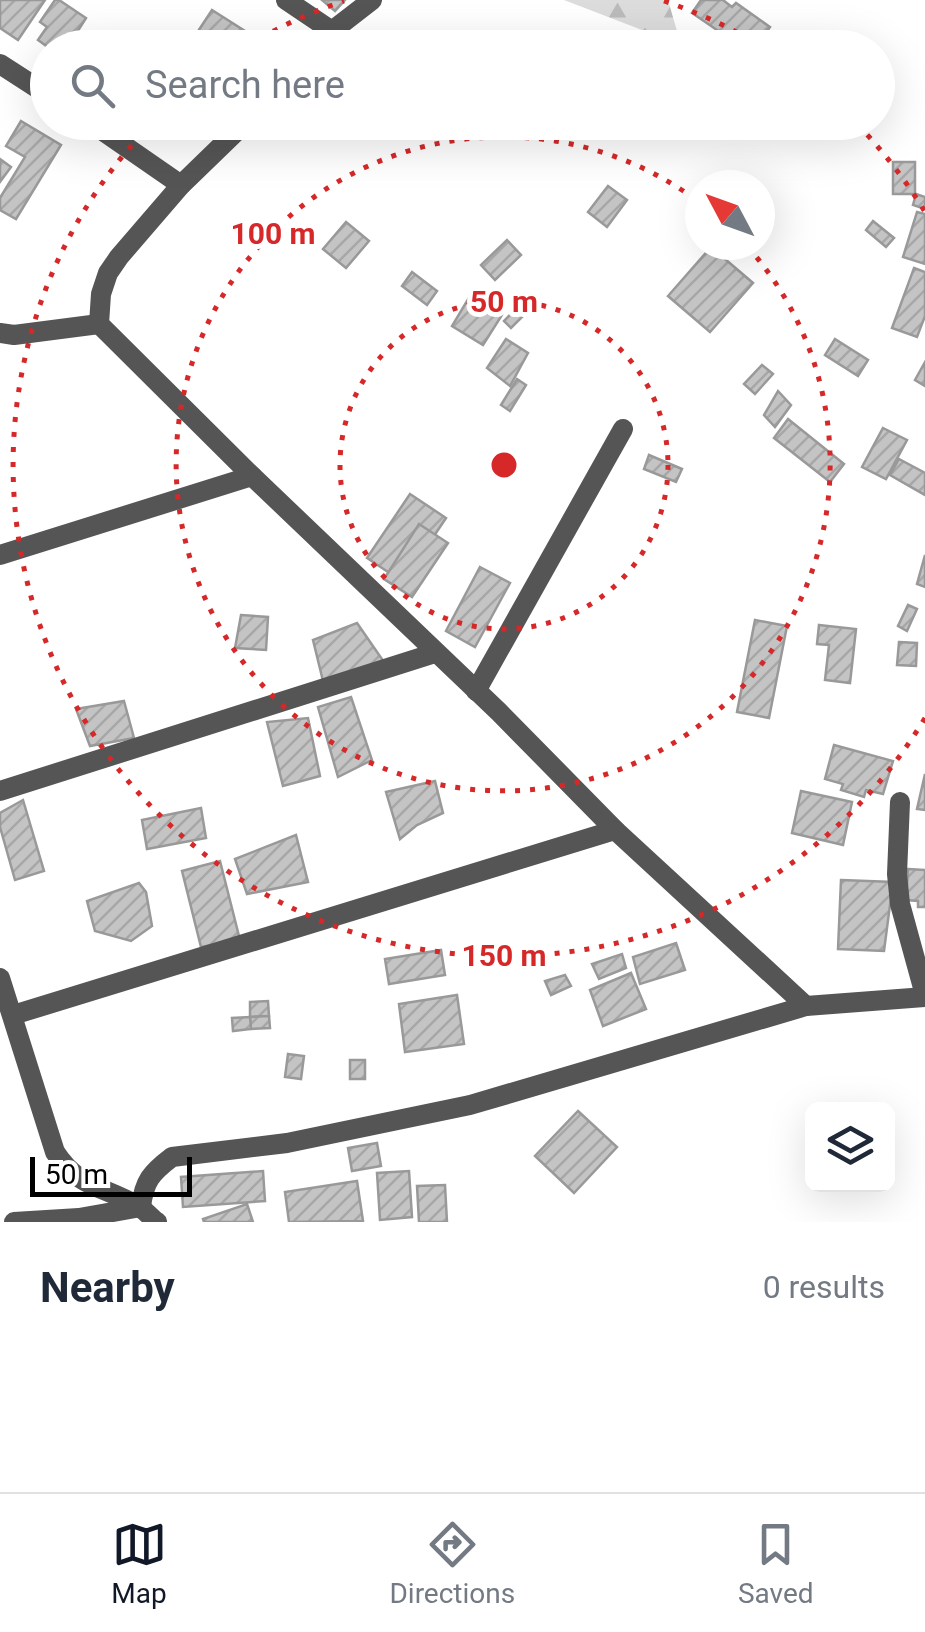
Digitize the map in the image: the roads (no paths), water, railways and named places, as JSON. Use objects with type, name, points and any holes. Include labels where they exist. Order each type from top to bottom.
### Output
[{"type":"street","points":[[286,0],[331,30]]},
{"type":"street","points":[[333,30],[372,0]]},
{"type":"street","points":[[0,64],[30,83]]},
{"type":"street","points":[[116,140],[181,186]]},
{"type":"street","points":[[228,140],[181,186],[108,273],[101,294],[99,324],[615,830],[806,1006]]},
{"type":"street","points":[[0,333],[14,335],[99,324]]},
{"type":"street","points":[[476,691],[623,429]]},
{"type":"street","points":[[0,556],[252,476]]},
{"type":"street","points":[[0,791],[436,653]]},
{"type":"street","points":[[149,1214],[144,1186],[156,1168],[172,1157],[288,1144],[470,1106],[806,1006],[925,996],[900,904],[900,802]]},
{"type":"street","points":[[13,1015],[615,830]]},
{"type":"street","points":[[0,978],[55,1152],[66,1169],[86,1184],[149,1214]]},
{"type":"street","points":[[14,1222],[149,1214]]}]
